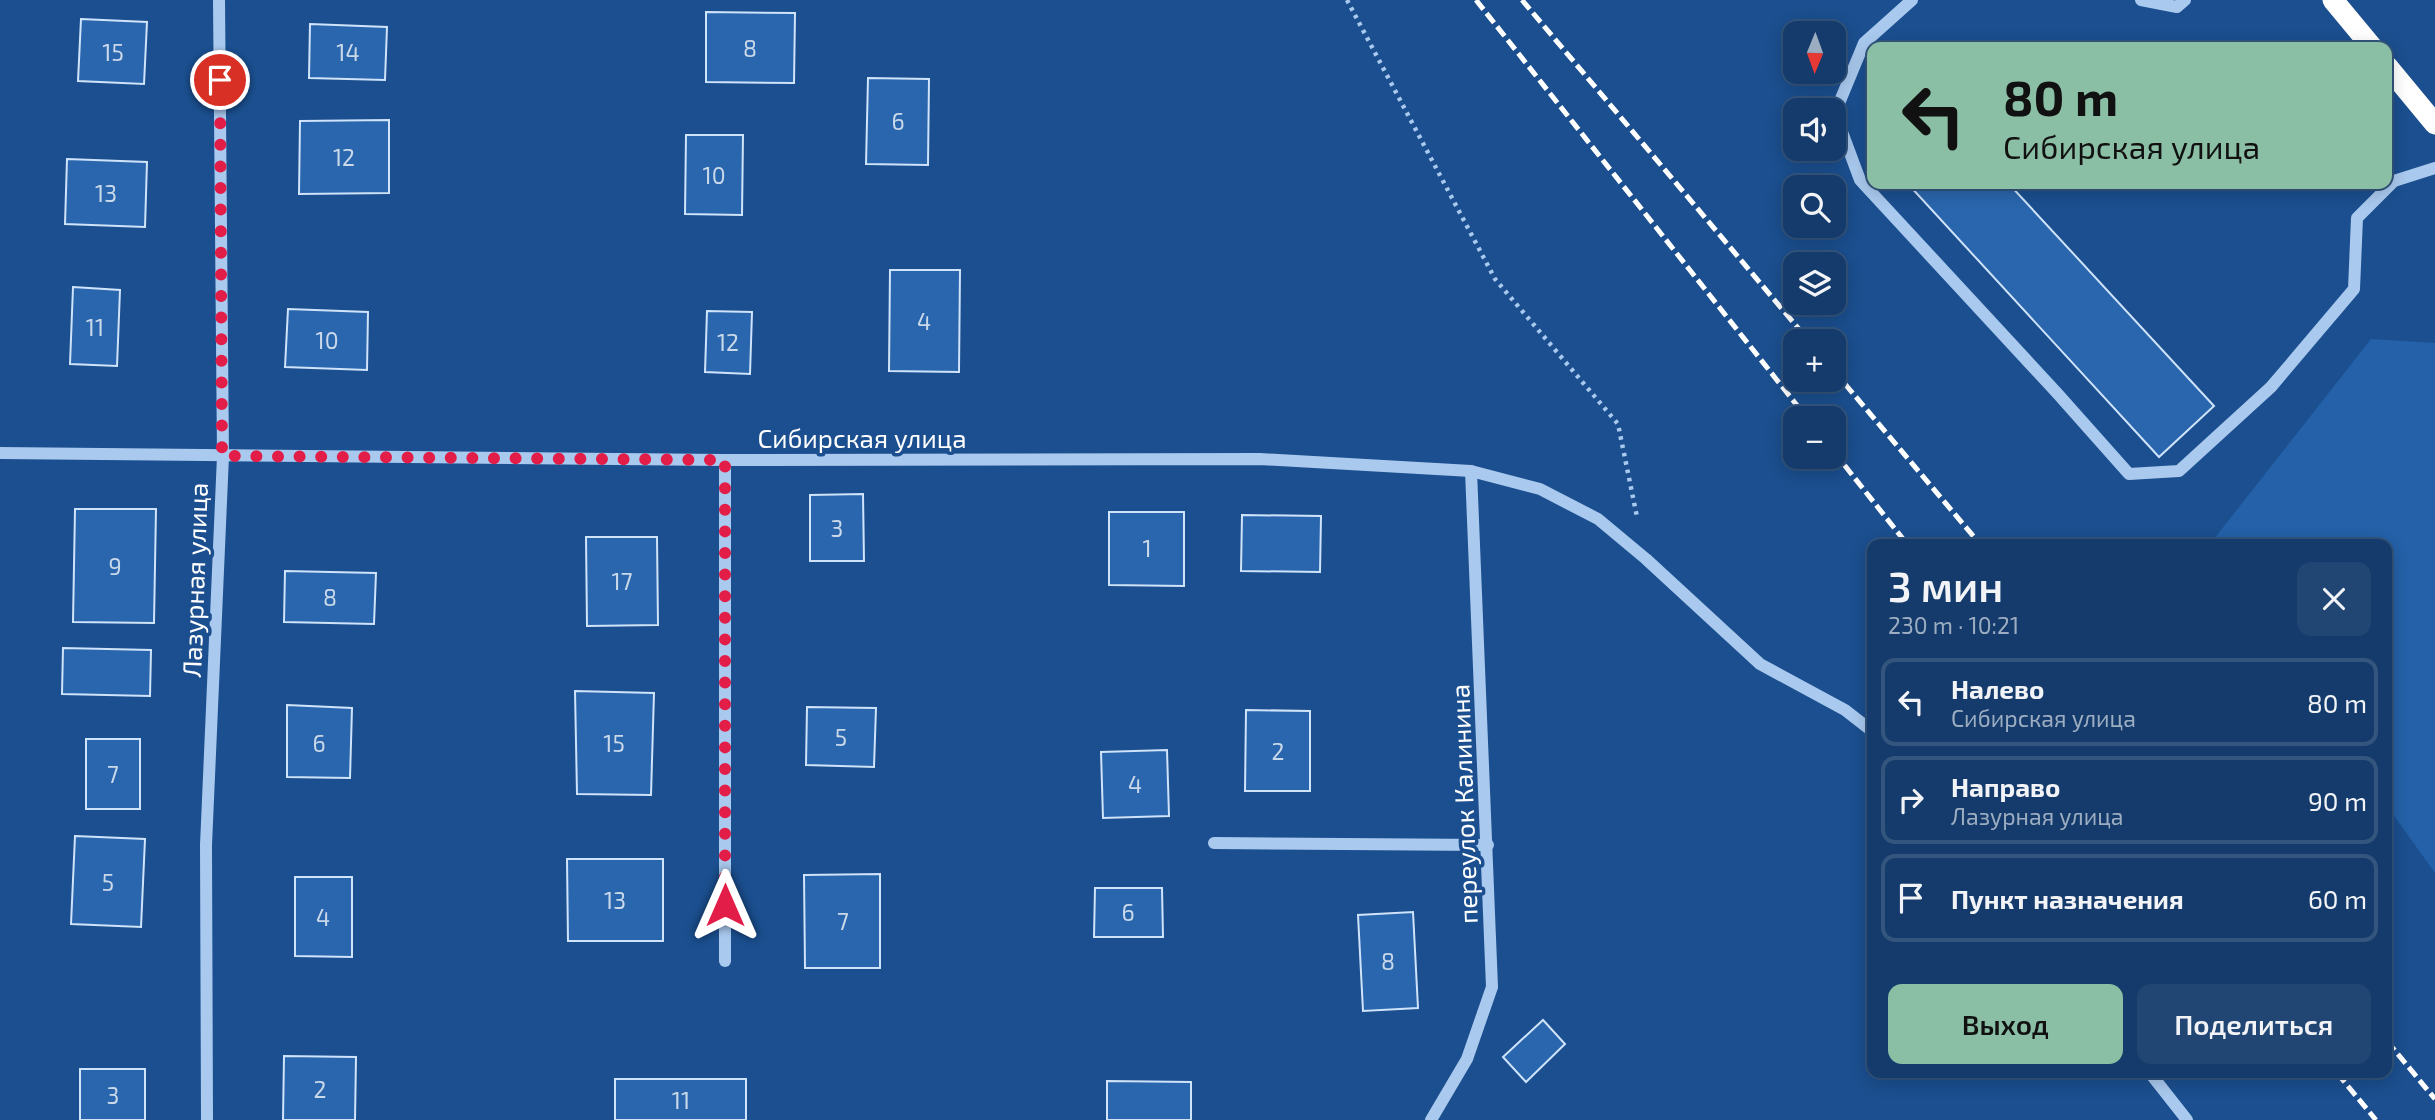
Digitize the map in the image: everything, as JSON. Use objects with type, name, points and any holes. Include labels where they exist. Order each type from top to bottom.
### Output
[{"type":"highway","points":[[2333,0],[2368,42]]},
{"type":"highway","points":[[2392,72],[2435,124]]},
{"type":"street","name":"Лазурная улица","points":[[207,1120],[206,845],[222,456],[219,0]]},
{"type":"street","points":[[1867,188],[1860,180],[1835,113],[1864,43],[1912,0]]},
{"type":"street","points":[[2141,0],[2177,7],[2185,0]]},
{"type":"street","points":[[2392,183],[2435,168]]},
{"type":"street","points":[[1868,189],[2129,474],[2179,471],[2271,387],[2354,289],[2357,218],[2386,189]]},
{"type":"street","name":"Сибирская улица","points":[[0,453],[725,460],[1260,459],[1471,471],[1540,489],[1598,519],[1646,559],[1760,664],[1846,710],[1867,727]]},
{"type":"street","points":[[725,460],[725,961]]},
{"type":"street","name":"переулок Калинина","points":[[1431,1120],[1467,1059],[1492,987],[1471,471]]},
{"type":"street","points":[[1214,843],[1488,845]]},
{"type":"street","points":[[2155,1078],[2187,1120]]},
{"type":"path","points":[[1347,0],[1495,279],[1618,424],[1646,559]]},
{"type":"shaded area","points":[[2371,339],[2435,343],[2435,873],[2392,813],[2392,539],[2214,539]]},
{"type":"building","points":[[706,12],[795,13],[794,83],[706,82]]},
{"type":"building","points":[[81,19],[147,22],[144,84],[78,81]]},
{"type":"building","points":[[310,24],[387,27],[385,80],[309,78]]},
{"type":"building","points":[[868,78],[929,79],[928,165],[866,164]]},
{"type":"building","points":[[389,120],[389,193],[299,194],[300,121]]},
{"type":"building","points":[[686,135],[743,135],[742,215],[685,214]]},
{"type":"building","points":[[67,159],[147,162],[145,227],[65,224]]},
{"type":"building","points":[[1913,189],[2014,189],[2214,406],[2159,457]]},
{"type":"building","points":[[890,270],[960,270],[959,372],[889,371]]},
{"type":"building","points":[[73,287],[120,290],[117,366],[70,364]]},
{"type":"building","points":[[288,309],[368,312],[367,370],[285,367]]},
{"type":"building","points":[[707,311],[752,312],[750,374],[705,372]]},
{"type":"building","points":[[863,494],[864,561],[810,561],[810,495]]},
{"type":"building","points":[[75,509],[156,509],[154,623],[73,622]]},
{"type":"building","points":[[1109,512],[1184,512],[1184,586],[1109,585]]},
{"type":"building","points":[[1242,515],[1321,516],[1320,572],[1241,571]]},
{"type":"building","points":[[586,537],[657,537],[658,625],[587,626]]},
{"type":"building","points":[[285,571],[376,573],[374,624],[284,622]]},
{"type":"building","points":[[63,648],[151,650],[150,696],[62,694]]},
{"type":"building","points":[[575,691],[654,693],[651,795],[577,794]]},
{"type":"building","points":[[287,705],[352,708],[350,778],[287,777]]},
{"type":"building","points":[[807,707],[876,708],[874,767],[806,765]]},
{"type":"building","points":[[1246,710],[1310,711],[1310,791],[1245,791]]},
{"type":"building","points":[[86,739],[140,739],[140,809],[86,809]]},
{"type":"building","points":[[1167,750],[1169,816],[1103,818],[1101,752]]},
{"type":"building","points":[[75,836],[145,839],[141,927],[71,924]]},
{"type":"building","points":[[567,859],[663,859],[663,941],[568,941]]},
{"type":"building","points":[[880,874],[880,968],[805,968],[804,875]]},
{"type":"building","points":[[295,877],[352,877],[352,957],[295,956]]},
{"type":"building","points":[[1095,888],[1162,888],[1163,937],[1094,937]]},
{"type":"building","points":[[1413,912],[1418,1008],[1363,1011],[1358,915]]},
{"type":"building","points":[[1543,1020],[1565,1044],[1526,1082],[1503,1057]]},
{"type":"building","points":[[284,1056],[356,1057],[355,1120],[283,1120]]},
{"type":"building","points":[[80,1069],[145,1069],[145,1120],[80,1120]]},
{"type":"building","points":[[615,1079],[746,1079],[746,1120],[615,1120]]},
{"type":"building","points":[[1107,1081],[1191,1082],[1191,1120],[1107,1120]]},
{"type":"railway","points":[[1476,0],[1797,406]]},
{"type":"railway","points":[[1522,0],[1799,329]]},
{"type":"railway","points":[[1846,385],[1976,539]]},
{"type":"railway","points":[[1846,467],[1903,539]]},
{"type":"railway","points":[[2392,1047],[2435,1099]]},
{"type":"railway","points":[[2341,1078],[2376,1120]]},
{"type":"route","points":[[220,80],[222,456],[725,460],[725,905]]}]
